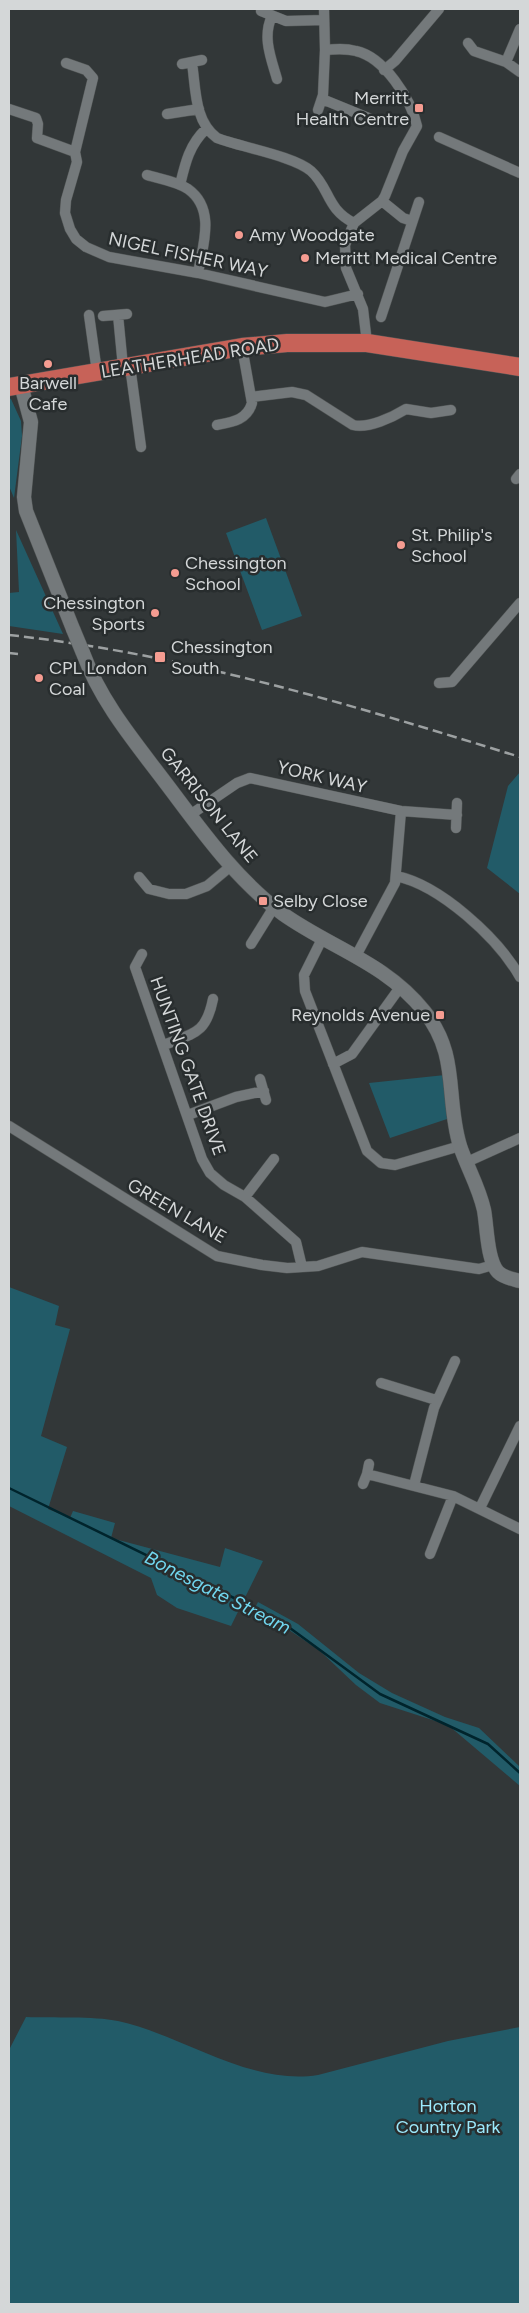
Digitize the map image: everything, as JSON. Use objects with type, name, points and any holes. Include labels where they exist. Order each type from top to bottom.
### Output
[{"type":"highway","name":"LEATHERHEAD ROAD","points":[[15,386],[242,347],[287,343],[367,343],[520,367]]},
{"type":"street","points":[[318,110],[322,99],[325,72],[324,9]]},
{"type":"street","points":[[384,70],[395,61],[439,9]]},
{"type":"street","points":[[261,11],[292,21],[324,20]]},
{"type":"street","points":[[272,16],[267,26],[266,35],[278,67],[276,79]]},
{"type":"street","points":[[506,62],[520,29]]},
{"type":"street","points":[[468,43],[474,52],[506,62],[520,72]]},
{"type":"street","points":[[325,50],[357,51],[367,55],[403,91],[417,126],[403,151],[390,186],[382,201],[354,223],[345,245],[346,268],[358,294],[365,322],[367,343]]},
{"type":"street","points":[[192,62],[199,109],[206,129],[217,138],[304,166],[318,179],[337,211],[354,223]]},
{"type":"street","name":"NIGEL FISHER WAY","points":[[66,63],[86,70],[93,78],[75,152],[77,162],[66,200],[65,213],[67,224],[76,239],[86,247],[109,257],[198,273],[325,302],[358,294]]},
{"type":"street","points":[[322,99],[371,118]]},
{"type":"street","points":[[9,109],[36,118],[38,124],[36,138],[75,152]]},
{"type":"street","points":[[167,114],[199,109]]},
{"type":"street","points":[[180,185],[190,150],[198,136],[206,129]]},
{"type":"street","points":[[439,137],[520,172]]},
{"type":"street","points":[[147,175],[180,185],[194,196],[204,213],[207,227],[198,273]]},
{"type":"street","points":[[382,201],[403,218],[417,217]]},
{"type":"street","points":[[381,317],[382,306],[417,217],[418,202]]},
{"type":"street","points":[[103,316],[123,314],[127,366],[141,447]]},
{"type":"street","points":[[89,316],[97,372]]},
{"type":"street","points":[[218,425],[234,422],[247,414],[252,403],[242,347]]},
{"type":"street","name":"GARRISON LANE","points":[[15,386],[31,422],[24,497],[26,511],[91,676],[106,702],[190,815],[231,866],[274,907],[384,972],[401,986],[425,1012],[447,1054],[452,1110],[460,1146],[484,1209],[494,1265]]},
{"type":"street","points":[[251,397],[292,392],[306,395],[353,425],[361,427],[379,420],[391,419],[406,409],[431,413],[451,410]]},
{"type":"street","points":[[439,683],[452,682],[520,603]]},
{"type":"street","name":"YORK WAY","points":[[190,815],[237,783],[250,778],[401,811],[457,815]]},
{"type":"street","points":[[456,828],[457,803]]},
{"type":"street","points":[[356,956],[395,883],[401,811]]},
{"type":"street","points":[[139,876],[149,889],[177,895],[196,891],[207,886],[231,866]]},
{"type":"street","points":[[396,876],[421,884],[450,903],[481,929],[504,954],[520,976]]},
{"type":"street","points":[[251,944],[274,907]]},
{"type":"street","points":[[323,937],[304,975],[305,991],[367,1151],[381,1163],[395,1165],[460,1146]]},
{"type":"street","name":"HUNTING GATE DRIVE","points":[[142,954],[135,967],[164,1045],[202,1159],[210,1173],[224,1185],[245,1197],[296,1242],[302,1267]]},
{"type":"street","points":[[333,1064],[352,1054],[401,986]]},
{"type":"street","points":[[164,1045],[195,1033],[205,1024],[213,999]]},
{"type":"street","points":[[188,1115],[236,1098],[265,1095],[260,1079]]},
{"type":"street","name":"GREEN LANE","points":[[9,1126],[216,1256],[262,1265],[302,1267],[318,1266],[362,1252],[479,1269],[494,1265]]},
{"type":"street","points":[[467,1162],[520,1138]]},
{"type":"street","points":[[245,1197],[274,1158]]},
{"type":"street","points":[[494,1265],[504,1277],[520,1281]]},
{"type":"street","points":[[414,1485],[436,1400],[455,1361]]},
{"type":"street","points":[[382,1383],[391,1391],[436,1400]]},
{"type":"street","points":[[480,1508],[520,1426]]},
{"type":"street","points":[[366,1474],[453,1496],[520,1529]]},
{"type":"street","points":[[429,1547],[453,1496]]},
{"type":"green space","points":[[9,398],[21,421],[22,436],[14,498],[9,486]]},
{"type":"green space","points":[[266,518],[302,616],[262,630],[226,533]]},
{"type":"green space","points":[[16,530],[63,634],[9,626],[9,593],[19,592]]},
{"type":"green space","points":[[520,772],[520,894],[487,868],[508,786]]},
{"type":"green space","points":[[445,1075],[447,1119],[390,1138],[369,1083]]},
{"type":"green space","points":[[9,1287],[59,1306],[55,1325],[70,1329],[41,1436],[67,1447],[48,1509],[70,1518],[73,1511],[115,1523],[111,1538],[220,1567],[225,1548],[263,1561],[231,1626],[177,1608],[157,1595],[151,1578],[9,1506]]},
{"type":"green space","points":[[258,1602],[298,1624],[359,1673],[392,1693],[445,1717],[479,1728],[520,1767],[520,1786],[448,1725],[380,1703],[356,1685],[319,1650],[280,1624],[251,1616]]},
{"type":"green space","name":"Horton Country Park","points":[[26,2017],[108,2019],[118,2021],[167,2037],[242,2066],[267,2073],[293,2076],[318,2075],[448,2041],[520,2027],[520,2304],[9,2304],[9,2050]]},
{"type":"waterway","name":"Bonesgate Stream","points":[[9,1488],[279,1620],[380,1694],[488,1744],[520,1773]]},
{"type":"railway","points":[[9,635],[75,644],[204,668],[331,701],[520,757]]},
{"type":"railway","points":[[9,653],[18,654]]},
{"type":"place","name":"Merritt Health Centre","points":[[419,108]]},
{"type":"place","name":"Amy Woodgate","points":[[239,235]]},
{"type":"place","name":"Merritt Medical Centre","points":[[305,258]]},
{"type":"place","name":"Barwell Cafe","points":[[48,364]]},
{"type":"place","name":"St. Philip's School","points":[[401,545]]},
{"type":"place","name":"Chessington School","points":[[175,573]]},
{"type":"place","name":"Chessington Sports","points":[[155,613]]},
{"type":"place","name":"Chessington South","points":[[160,657]]},
{"type":"place","name":"CPL London Coal","points":[[39,678]]},
{"type":"place","name":"Selby Close","points":[[263,901]]},
{"type":"place","name":"Reynolds Avenue","points":[[440,1015]]}]
